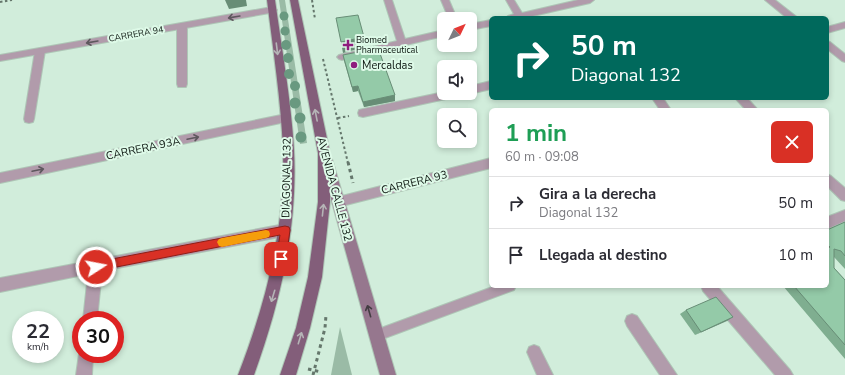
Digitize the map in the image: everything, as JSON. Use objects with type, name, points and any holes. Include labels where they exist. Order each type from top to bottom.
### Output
[{"type":"main road","points":[[271,0],[286,118]]},
{"type":"main road","name":"AVENIDA CALLE 132","points":[[294,0],[324,153],[388,375]]},
{"type":"main road","name":"DIAGONAL 132","points":[[246,375],[258,346],[275,288],[285,230],[288,170],[286,118]]},
{"type":"main road","points":[[288,375],[303,328],[315,277],[324,202],[324,153]]},
{"type":"street","points":[[388,0],[402,43]]},
{"type":"street","points":[[510,0],[515,16]]},
{"type":"street","points":[[519,16],[588,0]]},
{"type":"street","points":[[769,0],[790,16]]},
{"type":"street","name":"CARRERA 94","points":[[0,58],[272,10]]},
{"type":"street","points":[[477,26],[489,23]]},
{"type":"street","points":[[829,29],[845,25]]},
{"type":"street","points":[[182,26],[182,84]]},
{"type":"street","points":[[342,57],[437,35]]},
{"type":"street","points":[[829,46],[845,59]]},
{"type":"street","points":[[29,119],[40,51]]},
{"type":"street","points":[[477,88],[489,85]]},
{"type":"street","points":[[363,113],[437,97]]},
{"type":"street","points":[[742,100],[751,108]]},
{"type":"street","name":"CARRERA 93A","points":[[0,178],[286,118]]},
{"type":"street","name":"CARRERA 93","points":[[338,202],[489,163]]},
{"type":"street","points":[[829,181],[845,196]]},
{"type":"street","points":[[829,222],[845,215]]},
{"type":"street","points":[[0,286],[285,230]]},
{"type":"street","points":[[91,311],[96,267]]},
{"type":"street","points":[[710,288],[785,375]]},
{"type":"street","points":[[632,321],[669,375]]},
{"type":"street","points":[[534,352],[545,375]]},
{"type":"street","points":[[84,375],[85,363]]},
{"type":"lane","points":[[445,0],[450,12]]},
{"type":"lane","points":[[376,335],[505,288]]},
{"type":"path","points":[[0,2],[12,0]]},
{"type":"path","points":[[312,0],[315,23]]},
{"type":"path","points":[[322,53],[357,197]]},
{"type":"path","points":[[306,369],[321,372]]},
{"type":"green space","points":[[279,0],[285,0],[307,143],[300,144]]},
{"type":"green space","points":[[340,327],[352,375],[331,375]]},
{"type":"building","points":[[358,15],[364,37],[341,42],[336,18]]},
{"type":"building","points":[[378,48],[395,95],[363,102],[358,86],[352,87],[343,55]]},
{"type":"building","points":[[845,222],[845,256],[841,251],[834,249],[834,268],[845,280],[845,345],[796,288],[829,288],[829,229]]},
{"type":"building","points":[[716,297],[733,317],[701,332],[686,310]]},
{"type":"slow traffic","points":[[222,242],[266,234]]},
{"type":"place","name":"Biomed Pharmaceutical","points":[[348,45]]},
{"type":"place","name":"Mercaldas","points":[[354,65]]},
{"type":"route","points":[[96,267],[285,230],[281,259]]}]
